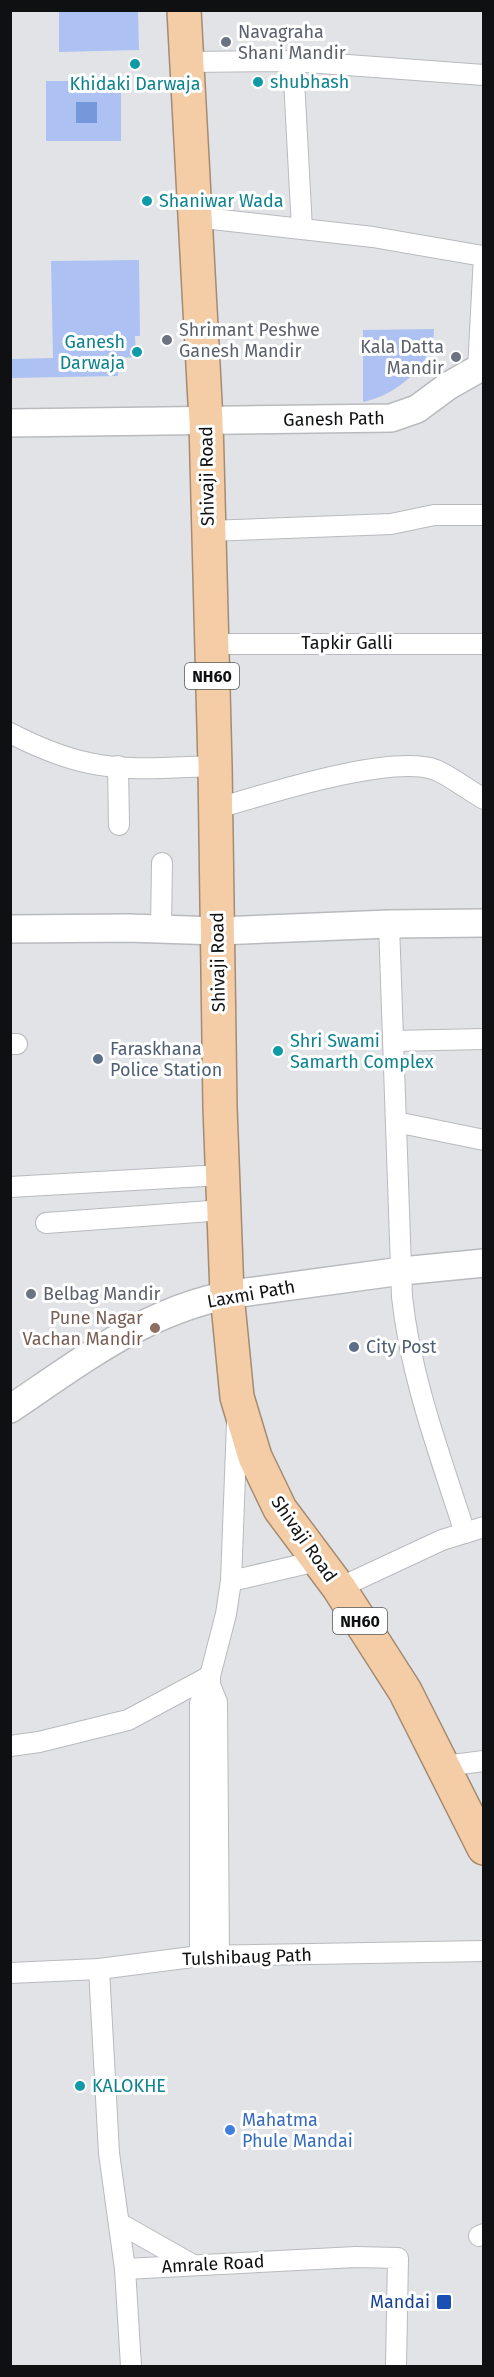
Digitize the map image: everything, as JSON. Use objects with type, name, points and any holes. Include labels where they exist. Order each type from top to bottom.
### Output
[{"type":"highway","name":"Shivaji Road","points":[[184,10],[206,421],[215,766],[219,1107],[227,1294],[237,1397],[255,1457],[279,1509],[339,1588],[405,1691],[483,1848]]},
{"type":"street","points":[[293,61],[302,229]]},
{"type":"street","points":[[187,62],[293,61],[483,75]]},
{"type":"street","points":[[195,217],[373,237],[483,256],[481,369]]},
{"type":"street","name":"Ganesh Path","points":[[10,423],[391,418],[417,408],[448,386],[481,369]]},
{"type":"street","points":[[208,531],[391,524],[434,515],[483,515]]},
{"type":"street","name":"Tapkir Galli","points":[[211,644],[483,644]]},
{"type":"street","points":[[10,733],[49,751],[89,763],[118,766],[215,766]]},
{"type":"street","points":[[215,809],[264,794],[374,768],[415,765],[436,770],[483,798]]},
{"type":"street","points":[[118,766],[119,825]]},
{"type":"street","points":[[161,929],[162,863]]},
{"type":"street","points":[[10,929],[218,931],[389,924],[483,923]]},
{"type":"street","points":[[339,1588],[442,1540],[474,1530],[417,1382],[406,1338],[389,924]]},
{"type":"street","points":[[393,1041],[483,1039]]},
{"type":"street","points":[[396,1122],[483,1140]]},
{"type":"street","points":[[10,1187],[222,1175]]},
{"type":"street","points":[[46,1223],[224,1210]]},
{"type":"street","name":"Laxmi Path","points":[[10,1409],[105,1344],[153,1318],[227,1294],[483,1263]]},
{"type":"street","points":[[209,1956],[200,1703],[210,1681],[226,1614],[231,1581],[237,1397]]},
{"type":"street","points":[[231,1581],[317,1561]]},
{"type":"street","points":[[10,1746],[39,1743],[128,1720],[210,1681]]},
{"type":"street","points":[[444,1767],[483,1761]]},
{"type":"street","name":"Tulshibaug Path","points":[[10,1973],[99,1969],[209,1956],[483,1951]]},
{"type":"street","points":[[99,1969],[109,2153],[125,2269],[131,2367]]},
{"type":"street","points":[[119,2223],[193,2265]]},
{"type":"street","name":"Amrale Road","points":[[125,2269],[356,2257],[398,2258],[396,2367]]},
{"type":"shaded area","points":[[59,11],[138,11],[139,50],[59,52]]},
{"type":"shaded area","points":[[46,81],[121,81],[121,141],[46,141]]},
{"type":"shaded area","points":[[76,102],[97,102],[97,123],[76,123]]},
{"type":"shaded area","points":[[139,260],[140,336],[135,336],[136,357],[118,358],[118,376],[11,378],[11,359],[53,358],[51,261]]},
{"type":"shaded area","points":[[434,329],[433,342],[428,354],[411,376],[388,393],[363,402],[363,330]]},
{"type":"place","name":"Navagraha Shani Mandir","points":[[226,42]]},
{"type":"place","name":"Khidaki Darwaja","points":[[135,64]]},
{"type":"place","name":"shubhash","points":[[258,82]]},
{"type":"place","name":"Shaniwar Wada","points":[[147,201]]},
{"type":"place","name":"Shrimant Peshwe Ganesh Mandir","points":[[167,340]]},
{"type":"place","name":"Ganesh Darwaja","points":[[137,352]]},
{"type":"place","name":"Kala Datta Mandir","points":[[456,357]]},
{"type":"place","name":"Shri Swami Samarth Complex","points":[[278,1051]]},
{"type":"place","name":"Faraskhana Police Station","points":[[98,1059]]},
{"type":"place","name":"Belbag Mandir","points":[[31,1294]]},
{"type":"place","name":"Pune Nagar Vachan Mandir","points":[[155,1328]]},
{"type":"place","name":"City Post","points":[[354,1347]]},
{"type":"place","name":"KALOKHE","points":[[80,2086]]},
{"type":"place","name":"Mahatma Phule Mandai","points":[[230,2130]]},
{"type":"place","name":"Mandai","points":[[444,2302]]}]
